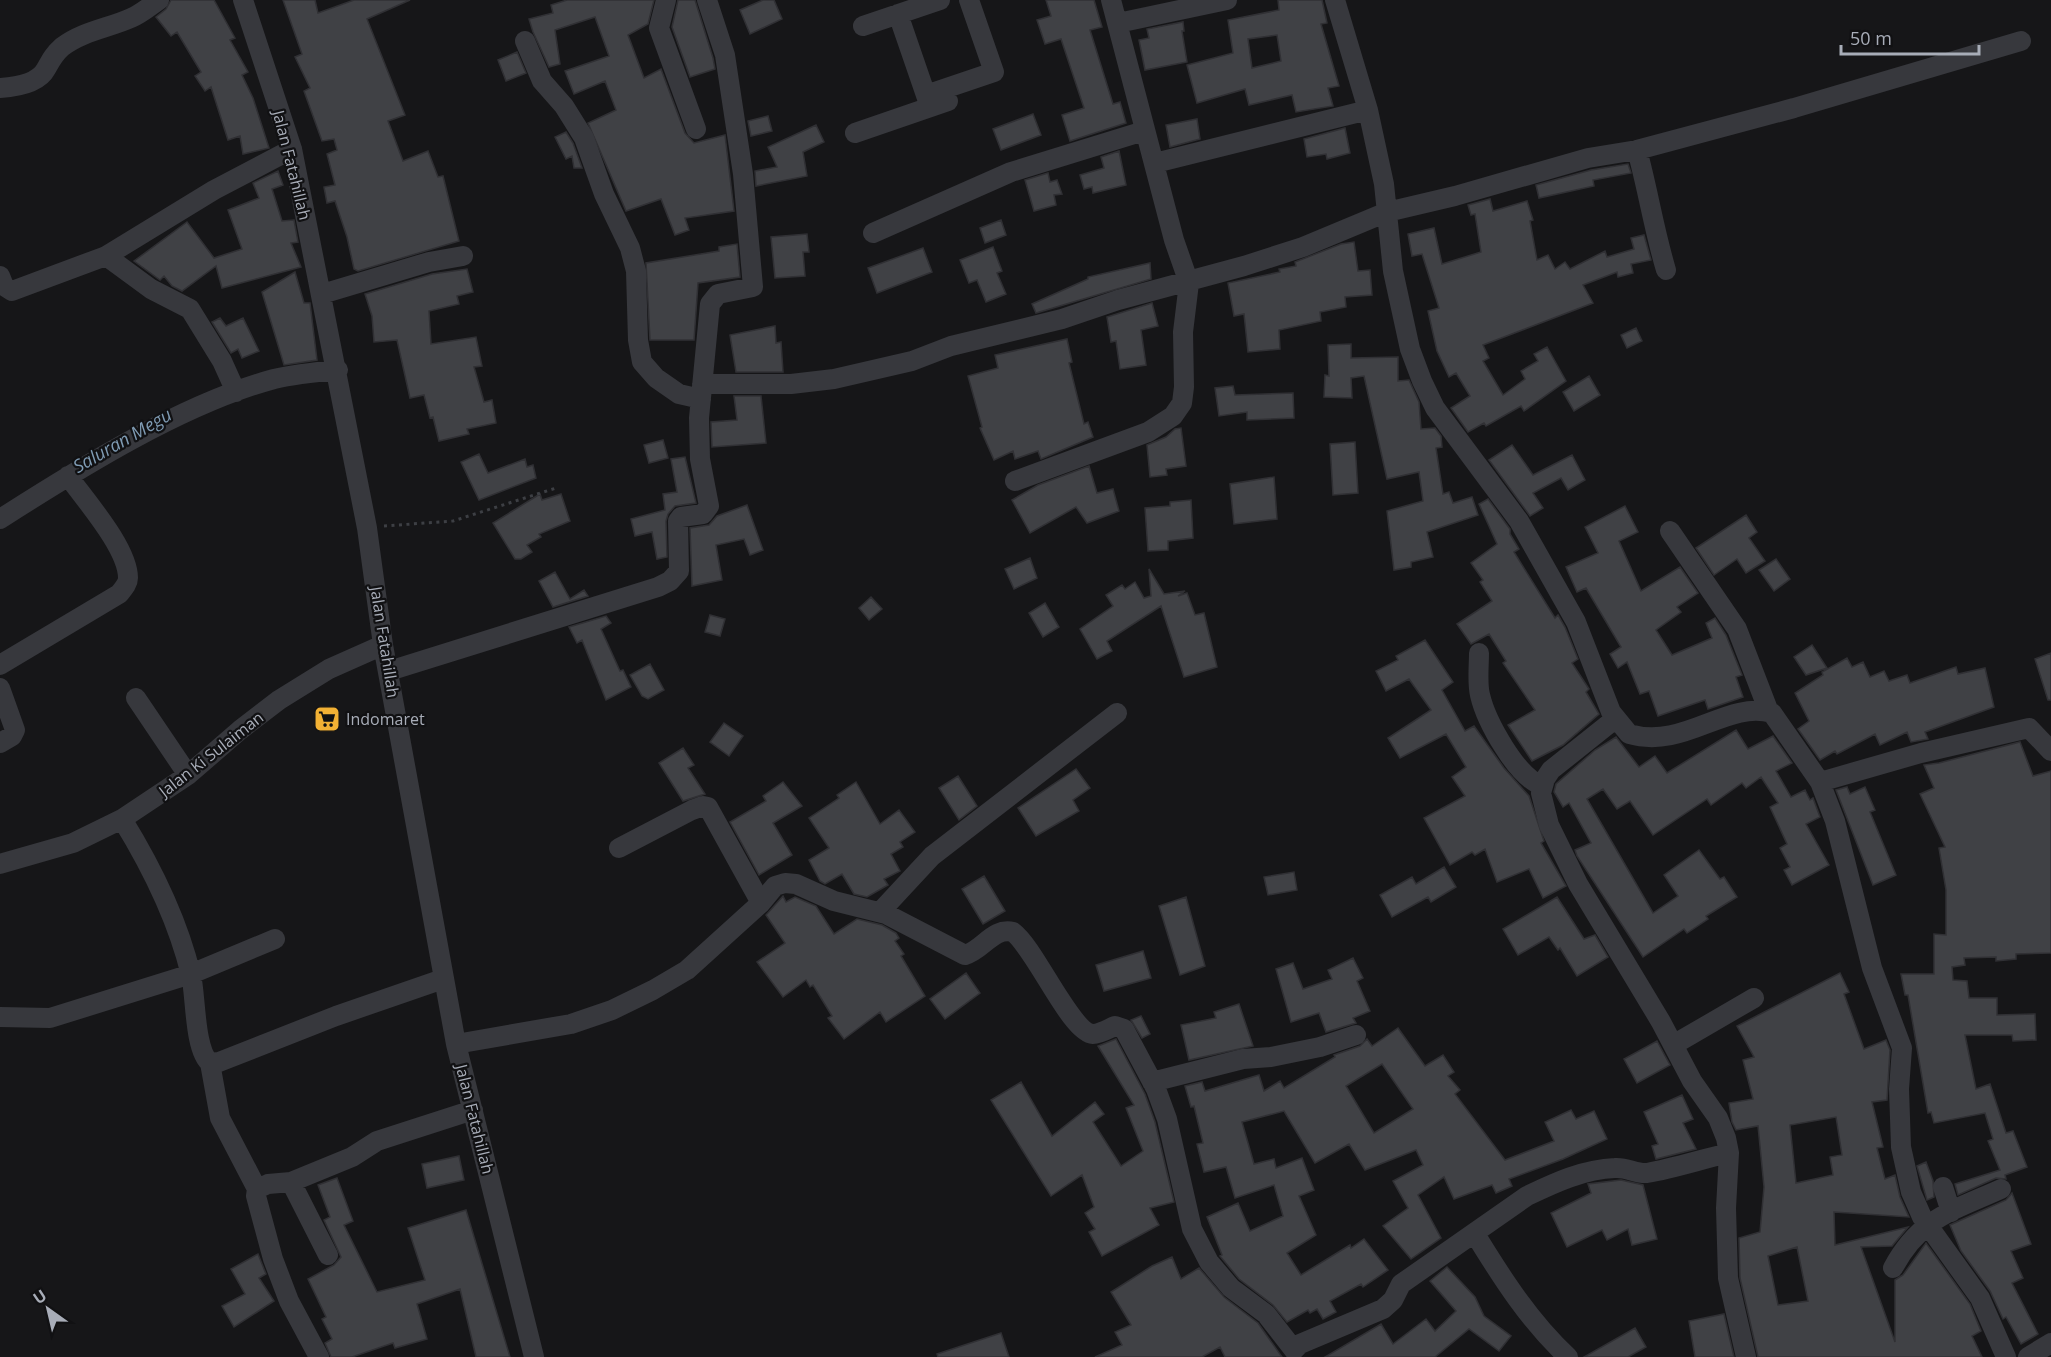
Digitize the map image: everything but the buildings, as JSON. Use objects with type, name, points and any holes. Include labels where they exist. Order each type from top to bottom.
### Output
[{"type":"street","points":[[0,88],[19,86],[36,79],[45,72],[51,58],[64,46],[105,26],[133,17],[159,0]]},
{"type":"street","name":"Jalan Fatahillah","points":[[243,0],[292,149],[338,370],[367,528],[383,645],[456,1044],[534,1357]]},
{"type":"street","points":[[666,0],[659,28],[696,129]]},
{"type":"street","points":[[389,671],[559,620],[658,587],[670,581],[679,571],[678,521],[681,517],[703,514],[709,506],[700,459],[701,391],[712,298],[718,294],[753,287],[743,174],[725,55],[707,0]]},
{"type":"street","points":[[863,26],[939,0]]},
{"type":"street","points":[[855,133],[928,101],[946,88],[994,72],[969,0]]},
{"type":"street","points":[[1015,481],[1148,432],[1173,416],[1182,403],[1183,332],[1189,283],[1174,240],[1111,0]]},
{"type":"street","points":[[1118,23],[1227,0]]},
{"type":"street","points":[[1335,0],[1368,110],[1384,184],[1393,271],[1410,349],[1422,381],[1435,408],[1504,498],[1531,542],[1576,622],[1615,719],[1629,734],[1660,738],[1691,732],[1743,712],[1769,712]]},
{"type":"street","points":[[898,14],[928,101]]},
{"type":"street","points":[[525,41],[542,81],[564,106],[584,138],[604,194],[630,248],[636,271],[638,340],[642,362],[656,378],[680,394],[834,379],[912,361],[951,346],[1062,319],[1118,300],[1189,283],[1302,247],[1387,212],[1455,196],[1588,158],[1636,150],[1794,108],[2021,41]]},
{"type":"street","points":[[1155,163],[1368,110]]},
{"type":"street","points":[[873,233],[1011,172],[1144,131]]},
{"type":"street","points":[[0,276],[4,286],[12,291],[25,289],[106,255],[214,190],[292,149]]},
{"type":"street","points":[[1636,150],[1650,199],[1652,225],[1666,270]]},
{"type":"street","points":[[106,255],[151,289],[190,309],[233,387]]},
{"type":"street","points":[[322,294],[429,262],[463,256]]},
{"type":"street","points":[[0,519],[68,476],[233,387],[338,370]]},
{"type":"street","points":[[0,665],[119,594],[127,584],[128,576],[112,538],[68,476]]},
{"type":"street","points":[[1670,531],[1737,629],[1769,712],[1785,728],[1820,782],[1835,821],[1872,968],[1902,1048],[1899,1089],[1901,1147],[1911,1192],[1918,1210],[1980,1298],[2006,1357]]},
{"type":"street","name":"Jalan Ki Sulaiman","points":[[0,864],[73,843],[122,819],[188,775],[279,700],[329,669],[383,645]]},
{"type":"street","points":[[1479,653],[1479,693],[1489,721],[1526,776],[1543,786]]},
{"type":"street","points":[[0,688],[15,730],[12,736],[0,743]]},
{"type":"street","points":[[136,698],[188,775]]},
{"type":"street","points":[[880,912],[932,856],[1117,713]]},
{"type":"street","points":[[1615,719],[1566,755],[1551,770],[1540,793],[1549,825],[1573,874],[1692,1081],[1718,1118],[1729,1153],[1726,1208],[1728,1278],[1746,1357]]},
{"type":"street","points":[[1820,782],[1932,750],[2028,728],[2051,751]]},
{"type":"street","points":[[619,848],[692,810],[703,806],[708,807],[761,903]]},
{"type":"street","points":[[122,819],[136,841],[160,893],[191,974],[202,1052],[210,1063],[220,1118],[257,1189],[256,1196],[273,1259],[289,1301],[319,1357]]},
{"type":"street","points":[[456,1044],[571,1024],[612,1010],[687,970],[761,903],[775,886],[796,884],[834,901],[880,912],[965,955],[1004,931],[1016,934],[1052,984],[1073,1019],[1089,1034],[1114,1026],[1124,1029],[1152,1082],[1167,1119],[1191,1229],[1209,1262],[1231,1288],[1266,1314],[1293,1354],[1300,1344],[1383,1309],[1393,1300],[1401,1284],[1527,1196],[1570,1177],[1610,1168],[1631,1169],[1637,1173],[1646,1173],[1729,1153]]},
{"type":"street","points":[[0,1017],[50,1018],[191,974],[275,939]]},
{"type":"street","points":[[210,1063],[219,1062],[336,1016],[444,979]]},
{"type":"street","points":[[1673,1045],[1754,998]]},
{"type":"street","points":[[1152,1082],[1243,1059],[1271,1057],[1320,1047],[1356,1035]]},
{"type":"street","points":[[257,1189],[268,1184],[291,1182],[352,1157],[377,1142],[473,1110]]},
{"type":"street","points":[[291,1182],[328,1255]]},
{"type":"street","points":[[1943,1187],[1951,1212]]},
{"type":"street","points":[[1893,1268],[1905,1246],[1928,1223],[2001,1189]]},
{"type":"street","points":[[1475,1234],[1515,1296],[1545,1336],[1569,1357]]},
{"type":"street","points":[[2028,1357],[2051,1343]]},
{"type":"path","points":[[367,528],[453,521],[556,488]]},
{"type":"place","name":"Indomaret","points":[[327,719]]},
{"type":"water label","name":"Saluran Megu","points":[[122,440]]}]
